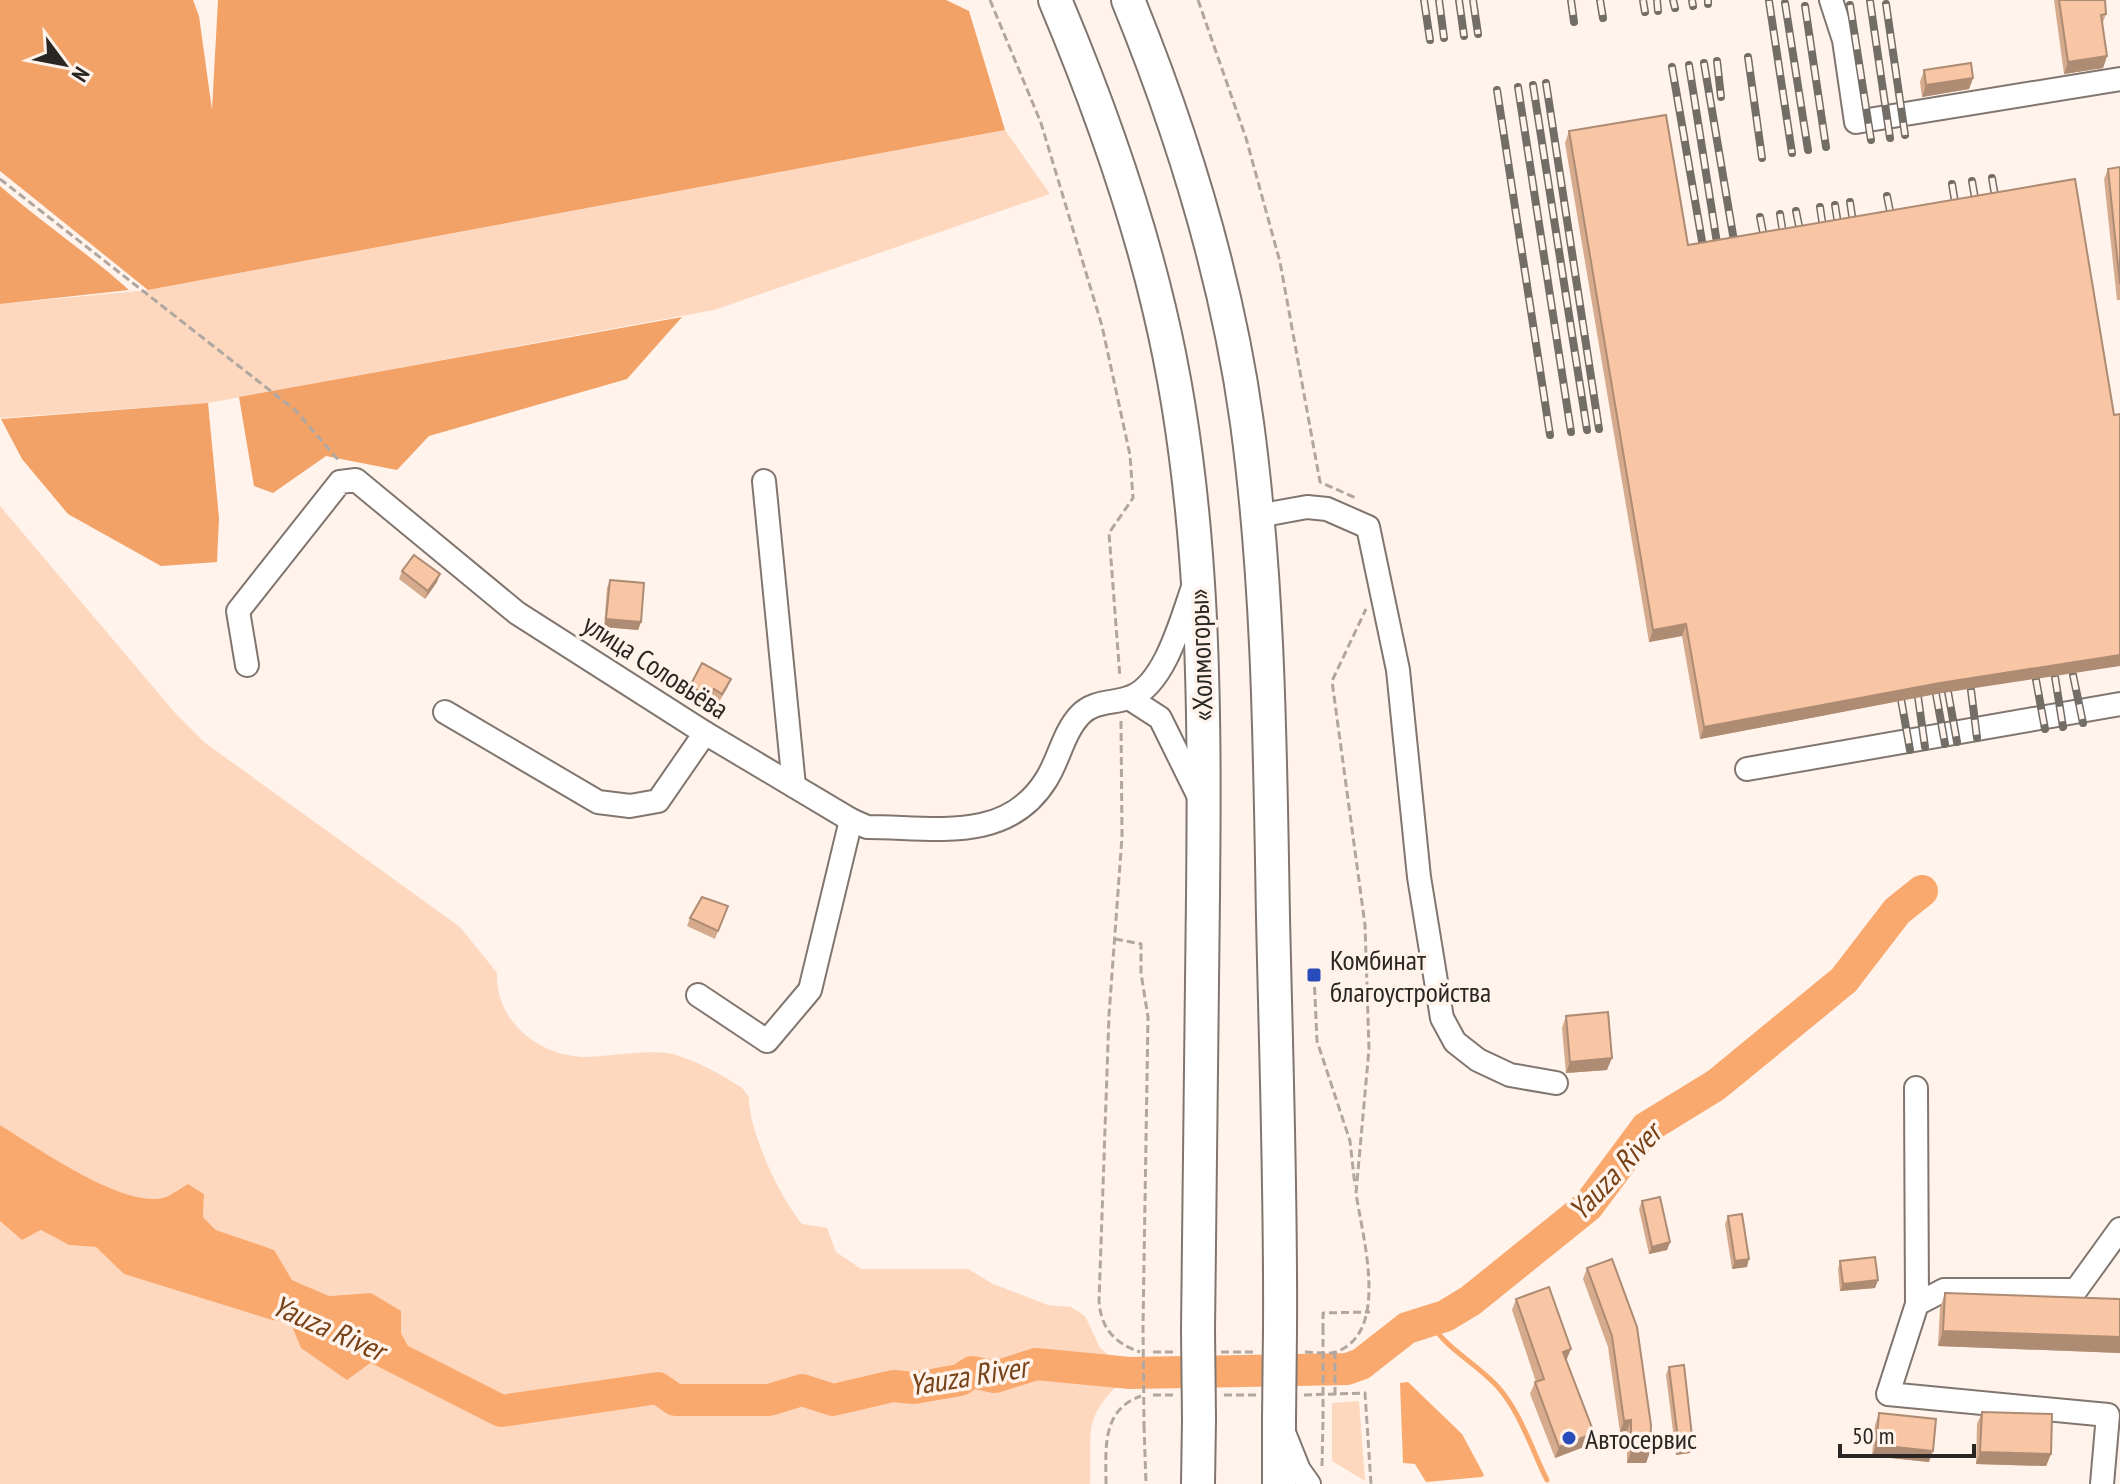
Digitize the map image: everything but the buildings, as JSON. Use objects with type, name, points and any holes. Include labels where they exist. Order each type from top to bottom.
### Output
[{"type":"highway","name":"«Холмогоры»","points":[[1055,0],[1092,87],[1160,309],[1181,427],[1197,575],[1202,647],[1204,807],[1198,1484]]},
{"type":"highway","points":[[1128,0],[1193,181],[1225,301],[1246,420],[1258,516],[1269,662],[1269,1341],[1279,1419],[1279,1484]]},
{"type":"street","points":[[1831,0],[1844,40],[1856,122],[2120,79]]},
{"type":"street","name":"улица Соловьёва","points":[[356,480],[517,613],[705,733],[867,827],[956,827],[1011,818],[1022,810],[1047,779],[1081,714],[1103,702],[1125,699],[1152,680],[1165,661],[1197,575]]},
{"type":"street","points":[[247,665],[238,611],[340,482],[356,480]]},
{"type":"street","points":[[764,481],[794,786]]},
{"type":"street","points":[[1258,516],[1307,507],[1327,509],[1368,527],[1398,670],[1419,877],[1442,1018],[1455,1042],[1478,1060],[1510,1075],[1556,1083]]},
{"type":"street","points":[[1125,699],[1160,718],[1204,807]]},
{"type":"street","points":[[1747,769],[2120,704]]},
{"type":"street","points":[[445,712],[598,802],[630,806],[658,801],[705,733]]},
{"type":"street","points":[[698,995],[767,1041],[810,990],[851,820]]},
{"type":"street","points":[[1916,1088],[1917,1304],[1888,1394],[2108,1415],[2102,1484]]},
{"type":"street","points":[[1917,1304],[1944,1290],[2076,1290],[2120,1229]]},
{"type":"street","points":[[1279,1419],[1299,1470],[1316,1480]]},
{"type":"path","points":[[990,0],[1041,123],[1102,326],[1130,455],[1133,498],[1109,533],[1125,699],[1099,1301],[1106,1330],[1123,1345],[1140,1352]]},
{"type":"path","points":[[1198,0],[1242,125],[1280,262],[1320,482],[1365,503],[1368,527]]},
{"type":"path","points":[[0,179],[295,410],[356,480]]},
{"type":"path","points":[[1356,1193],[1369,1049],[1365,925],[1332,681],[1370,599]]},
{"type":"path","points":[[1115,939],[1141,944],[1141,973],[1148,1017],[1143,1325],[1146,1484]]},
{"type":"path","points":[[1305,1352],[1335,1352],[1359,1334],[1370,1312],[1350,1141],[1317,1041],[1314,975]]},
{"type":"path","points":[[1316,1480],[1323,1419],[1323,1313],[1370,1312]]},
{"type":"path","points":[[1153,1352],[1198,1345],[1269,1341]]},
{"type":"path","points":[[1335,1352],[1335,1395]]},
{"type":"path","points":[[1106,1484],[1109,1426],[1117,1410],[1141,1396]]},
{"type":"shaded area","points":[[0,0],[193,0],[199,16],[212,110],[218,0],[946,0],[969,11],[1005,130],[148,290],[0,171]]},
{"type":"shaded area","points":[[1005,130],[1050,194],[714,310],[208,403],[0,418],[0,304],[148,290]]},
{"type":"shaded area","points":[[0,186],[97,263],[129,290],[0,304]]},
{"type":"shaded area","points":[[682,317],[627,379],[429,436],[397,470],[326,456],[273,493],[254,486],[239,397]]},
{"type":"shaded area","points":[[208,403],[219,518],[217,562],[161,566],[68,514],[22,459],[1,419]]},
{"type":"shaded area","points":[[0,506],[176,714],[204,742],[460,927],[497,973],[498,990],[511,1020],[535,1042],[566,1055],[583,1057],[643,1053],[676,1055],[710,1069],[742,1088],[749,1097],[754,1127],[767,1163],[793,1212],[802,1224],[827,1228],[836,1252],[861,1269],[968,1269],[993,1284],[1048,1305],[1071,1307],[1085,1316],[1100,1348],[1130,1373],[1103,1401],[1092,1423],[1090,1484],[0,1484],[0,1221],[22,1240],[41,1230],[69,1245],[96,1247],[124,1274],[272,1320],[291,1321],[398,1370],[419,1367],[401,1333],[371,1293],[329,1296],[292,1280],[273,1250],[216,1230],[203,1217],[204,1194],[188,1184],[166,1197],[149,1199],[128,1195],[57,1161],[0,1125]]},
{"type":"shaded area","points":[[1359,1401],[1365,1481],[1332,1461],[1332,1403]]},
{"type":"water","points":[[0,1125],[57,1161],[128,1195],[149,1199],[166,1197],[188,1184],[204,1194],[203,1217],[216,1230],[274,1250],[292,1280],[329,1296],[371,1293],[401,1311],[401,1333],[419,1367],[398,1370],[373,1361],[347,1380],[301,1348],[290,1321],[272,1320],[124,1274],[96,1247],[69,1245],[41,1230],[22,1240],[0,1221]]},
{"type":"water","points":[[1408,1382],[1462,1434],[1484,1475],[1482,1477],[1426,1482],[1415,1464],[1403,1463],[1400,1383]]},
{"type":"waterway","name":"Yauza River","points":[[379,1349],[501,1411],[658,1388],[675,1400],[769,1400],[802,1390],[833,1400],[893,1386],[914,1388],[960,1380],[972,1372],[995,1377],[1036,1364],[1130,1373],[1347,1369],[1361,1364],[1407,1328],[1445,1316],[1470,1301],[1588,1206],[1646,1128],[1716,1085],[1844,980],[1897,911],[1922,891]]},
{"type":"waterway","points":[[1429,1321],[1444,1340],[1488,1377],[1505,1396],[1547,1480]]},
{"type":"railway","points":[[1424,0],[1430,40]]},
{"type":"railway","points":[[1439,0],[1444,38]]},
{"type":"railway","points":[[1459,0],[1464,36]]},
{"type":"railway","points":[[1473,0],[1478,34]]},
{"type":"railway","points":[[1571,0],[1574,22]]},
{"type":"railway","points":[[1600,0],[1603,18]]},
{"type":"railway","points":[[1643,0],[1645,12]]},
{"type":"railway","points":[[1657,0],[1658,11]]},
{"type":"railway","points":[[1673,0],[1675,8]]},
{"type":"railway","points":[[1692,0],[1693,6]]},
{"type":"railway","points":[[1769,1],[1792,153]]},
{"type":"railway","points":[[1870,1],[1890,138]]},
{"type":"railway","points":[[1785,3],[1808,150]]},
{"type":"railway","points":[[1886,4],[1905,135]]},
{"type":"railway","points":[[1850,5],[1871,140]]},
{"type":"railway","points":[[1805,6],[1826,147]]},
{"type":"railway","points":[[1748,57],[1762,158]]},
{"type":"railway","points":[[1717,61],[1721,97]]},
{"type":"railway","points":[[1704,63],[1734,241]]},
{"type":"railway","points":[[1689,65],[1717,243]]},
{"type":"railway","points":[[1672,67],[1703,247]]},
{"type":"railway","points":[[1546,83],[1599,429]]},
{"type":"railway","points":[[1533,85],[1587,430]]},
{"type":"railway","points":[[1518,87],[1571,432]]},
{"type":"railway","points":[[1497,90],[1550,435]]},
{"type":"railway","points":[[1992,178],[1995,196]]},
{"type":"railway","points":[[1972,181],[1975,198]]},
{"type":"railway","points":[[1952,184],[1955,202]]},
{"type":"railway","points":[[1887,196],[1890,211]]},
{"type":"railway","points":[[1850,202],[1853,222]]},
{"type":"railway","points":[[1835,205],[1838,224]]},
{"type":"railway","points":[[1820,207],[1823,227]]},
{"type":"railway","points":[[1796,211],[1800,231]]},
{"type":"railway","points":[[1780,214],[1783,233]]},
{"type":"railway","points":[[1760,217],[1764,237]]},
{"type":"railway","points":[[2073,675],[2083,723]]},
{"type":"railway","points":[[2055,677],[2063,727]]},
{"type":"railway","points":[[2036,680],[2045,729]]},
{"type":"railway","points":[[1971,690],[1977,738]]},
{"type":"railway","points":[[1948,692],[1957,742]]},
{"type":"railway","points":[[1936,694],[1945,744]]},
{"type":"railway","points":[[1918,697],[1925,747]]},
{"type":"railway","points":[[1901,699],[1910,750]]},
{"type":"place","name":"Комбинат благоустройства","points":[[1314,975]]},
{"type":"place","name":"Автосервис","points":[[1569,1438]]}]
